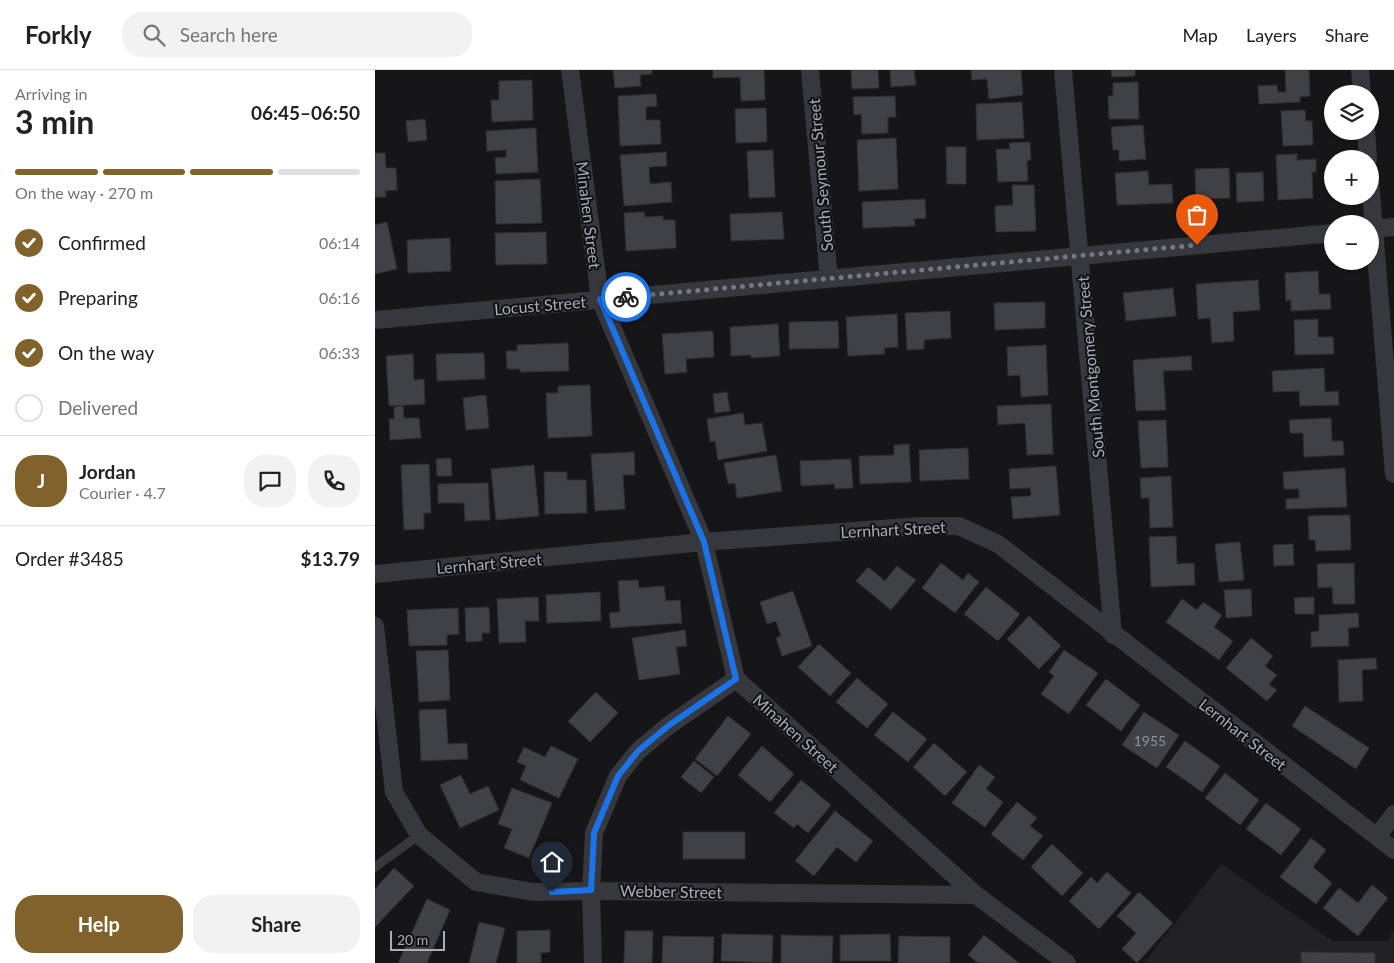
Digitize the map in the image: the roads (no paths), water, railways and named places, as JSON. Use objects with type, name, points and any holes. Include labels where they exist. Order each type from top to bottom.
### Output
[{"type":"street","name":"Minahen Street","points":[[570,70],[600,299],[704,542],[736,679],[976,895],[1067,963]]},
{"type":"street","name":"South Seymour Street","points":[[810,70],[829,279]]},
{"type":"street","name":"South Montgomery Street","points":[[1063,70],[1113,634]]},
{"type":"street","points":[[1360,70],[1361,85]]},
{"type":"street","points":[[1379,228],[1394,227]]},
{"type":"street","name":"Locust Street","points":[[375,320],[1324,233]]},
{"type":"street","points":[[1376,270],[1394,474]]},
{"type":"street","name":"Lernhart Street","points":[[375,574],[704,542],[921,526],[959,526],[998,544],[1394,850]]},
{"type":"street","name":"Webber Street","points":[[375,626],[394,792],[419,835],[476,882],[533,892],[591,890],[976,895]]},
{"type":"street","points":[[593,963],[591,890],[594,833],[618,776],[638,751],[668,726],[736,679]]},
{"type":"street","points":[[1377,837],[1394,814]]},
{"type":"lane","points":[[375,867],[419,835]]}]
